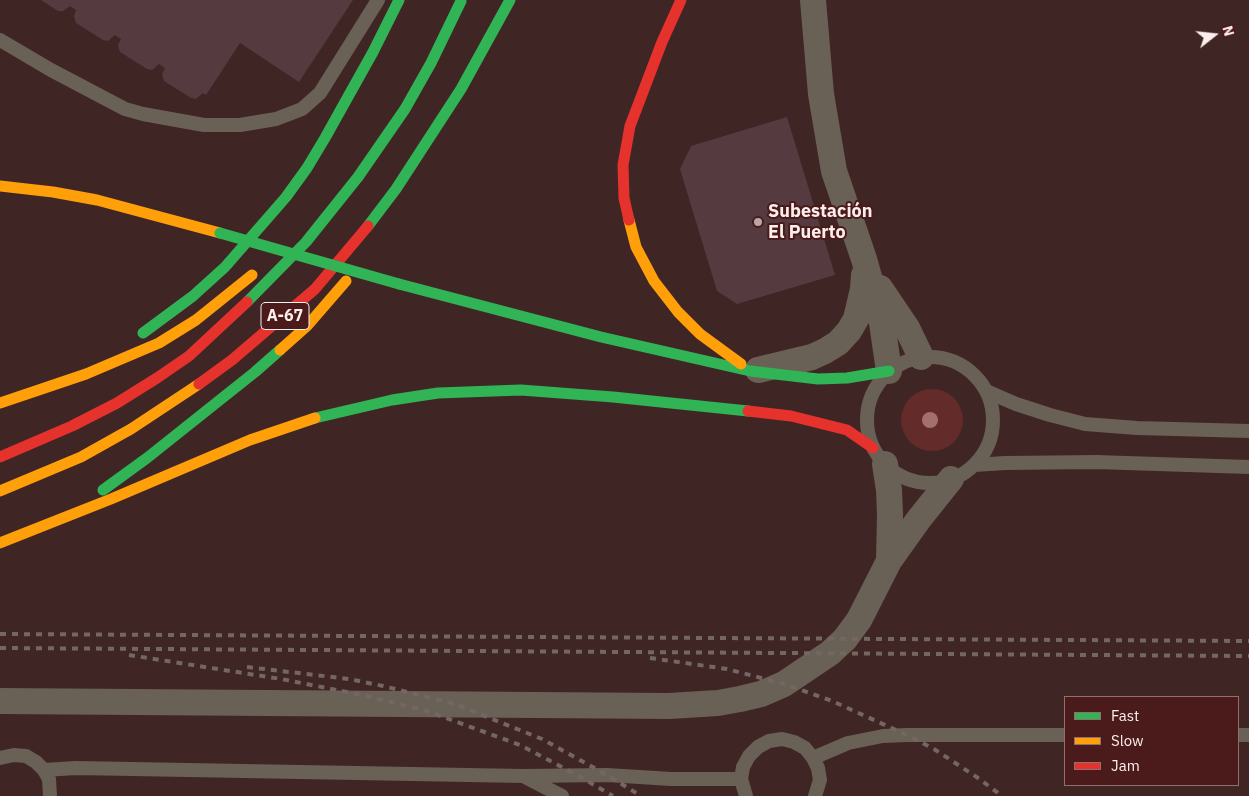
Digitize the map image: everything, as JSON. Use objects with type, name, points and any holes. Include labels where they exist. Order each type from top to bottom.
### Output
[{"type":"highway","points":[[135,338],[193,296],[225,267],[286,197],[307,168],[329,131],[373,52],[399,0]]},
{"type":"highway","points":[[338,184],[384,125],[461,0]]},
{"type":"highway","name":"A-67","points":[[0,458],[72,426],[117,403],[157,378],[189,356],[254,296],[306,242],[358,177],[405,109],[431,64],[461,0]]},
{"type":"highway","name":"A-67","points":[[485,47],[498,0]]},
{"type":"highway","name":"A-67","points":[[0,491],[81,456],[131,429],[184,395],[232,360],[315,289],[364,231],[396,189],[461,89],[510,0]]},
{"type":"highway","points":[[492,57],[519,0]]},
{"type":"highway","points":[[681,0],[662,42],[630,126],[623,166],[624,198],[636,247],[654,281],[678,312],[700,334],[750,371]]},
{"type":"highway","points":[[0,186],[53,192],[97,200],[399,284],[601,337],[750,371],[818,379],[847,378],[889,371]]},
{"type":"highway","points":[[0,403],[108,365],[159,343],[196,320],[243,284],[288,241]]},
{"type":"highway","points":[[62,517],[148,458],[255,372],[306,326],[364,261]]},
{"type":"highway","points":[[46,388],[120,347]]},
{"type":"highway","points":[[0,543],[111,499],[250,440],[304,421],[372,404],[438,393],[521,390],[613,397],[791,416],[847,430],[879,456]]},
{"type":"street","points":[[813,0],[821,94],[834,171],[864,259],[882,324],[889,371]]},
{"type":"street","points":[[750,371],[812,357],[838,343],[849,331],[859,311],[864,289],[864,259]]},
{"type":"street","points":[[864,259],[881,290],[907,328],[921,357]]},
{"type":"street","points":[[879,456],[889,490],[889,561]]},
{"type":"street","points":[[0,701],[669,706],[718,703],[760,694],[784,684],[830,653],[845,639],[859,620],[889,561],[951,479]]},
{"type":"lane","points":[[0,40],[51,70],[125,109],[204,125],[240,125],[276,119],[302,109],[320,93],[378,0]]},
{"type":"lane","points":[[934,356],[957,362],[967,368],[978,378],[986,391],[991,405],[993,421],[990,437],[984,452],[974,465],[960,475],[937,482],[922,482],[908,479],[896,473],[879,456],[868,435],[866,421],[872,394],[879,381],[889,371],[910,359],[921,357],[934,356]]},
{"type":"lane","points":[[986,391],[1016,404],[1084,424],[1137,428],[1249,431]]},
{"type":"lane","points":[[974,465],[1096,462],[1249,467]]},
{"type":"lane","points":[[814,758],[848,743],[883,736],[1064,735]]},
{"type":"lane","points":[[746,796],[742,780],[743,767],[749,756],[758,747],[769,741],[782,739],[794,742],[805,748],[814,758],[820,780],[815,796]]},
{"type":"lane","points":[[0,758],[14,754],[26,756],[36,762],[44,770],[49,780],[50,796]]},
{"type":"lane","points":[[44,770],[76,768],[524,776],[607,775],[742,780]]},
{"type":"lane","points":[[524,776],[562,796]]},
{"type":"shaded area","points":[[926,389],[938,389],[954,398],[961,408],[963,420],[961,432],[954,442],[938,451],[926,451],[915,446],[906,437],[901,426],[901,414],[906,403],[915,394]]},
{"type":"building","points":[[41,0],[353,0],[299,82],[240,43],[206,95],[203,93],[196,99],[191,98],[164,81],[162,74],[165,68],[159,64],[152,70],[147,69],[120,52],[118,45],[121,39],[115,35],[108,41],[103,40],[76,23],[74,16],[76,10],[70,6],[63,11],[58,11]]},
{"type":"building","name":"Subestación El Puerto","points":[[787,117],[835,275],[737,304],[717,291],[680,169],[691,146]]},
{"type":"railway","points":[[0,634],[1249,641]]},
{"type":"railway","points":[[0,648],[1249,656]]},
{"type":"railway","points":[[129,655],[281,679],[362,695],[427,711],[520,745],[613,796]]},
{"type":"railway","points":[[650,658],[727,669],[784,684],[832,701],[934,749],[1002,796]]},
{"type":"railway","points":[[247,667],[349,679],[455,704],[542,739],[641,796]]},
{"type":"traffic: fast","points":[[143,333],[193,296],[225,267],[286,197],[307,168],[325,138],[373,52],[399,0]]},
{"type":"traffic: fast","points":[[368,226],[396,189],[461,89],[510,0]]},
{"type":"traffic: fast","points":[[247,302],[306,242],[358,177],[405,109],[431,63],[461,1]]},
{"type":"traffic: fast","points":[[220,233],[399,284]]},
{"type":"traffic: fast","points":[[399,284],[601,337],[750,371],[818,379],[847,378],[889,371]]},
{"type":"traffic: fast","points":[[103,490],[147,458],[280,350]]},
{"type":"traffic: fast","points":[[315,418],[392,400],[438,393],[521,390],[613,397],[748,411]]},
{"type":"traffic: slow","points":[[0,186],[53,192],[97,200],[220,233]]},
{"type":"traffic: slow","points":[[629,220],[636,247],[654,281],[678,312],[700,334],[741,364]]},
{"type":"traffic: slow","points":[[0,403],[86,374],[159,343],[196,320],[252,275]]},
{"type":"traffic: slow","points":[[280,350],[307,326],[346,281]]},
{"type":"traffic: slow","points":[[0,491],[81,457],[131,429],[199,384]]},
{"type":"traffic: slow","points":[[0,543],[111,499],[250,440],[315,418]]},
{"type":"traffic: jam","points":[[629,220],[624,198],[623,165],[630,126],[662,42],[681,0]]},
{"type":"traffic: jam","points":[[199,384],[232,360],[315,289],[368,226]]},
{"type":"traffic: jam","points":[[0,457],[72,426],[117,403],[157,378],[189,356],[247,302]]},
{"type":"traffic: jam","points":[[748,411],[791,416],[847,430],[873,448]]},
{"type":"place","name":"Subestación El Puerto","points":[[758,222]]}]
